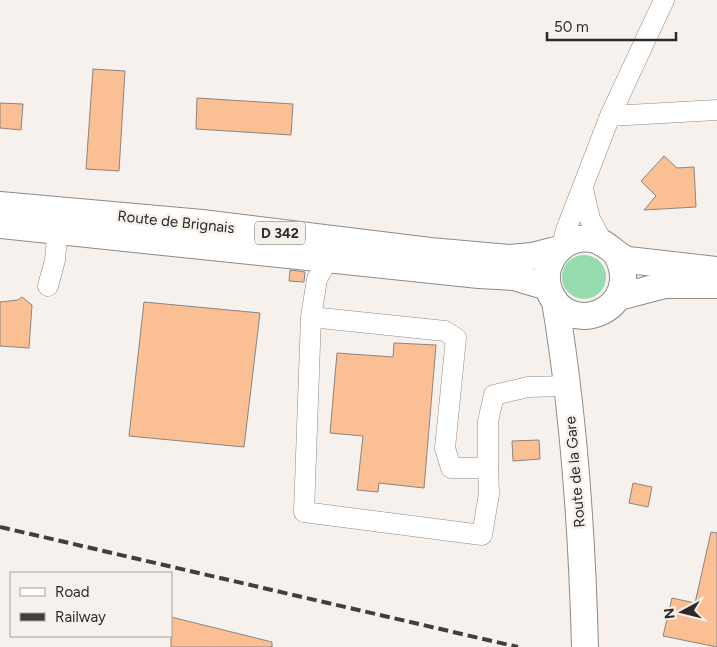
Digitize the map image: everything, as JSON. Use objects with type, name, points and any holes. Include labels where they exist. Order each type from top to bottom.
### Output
[{"type":"main road","name":"Route de Brignais","points":[[0,205],[59,221],[329,258],[479,275],[514,277],[551,294]]},
{"type":"main road","name":"Route de Brignais","points":[[0,225],[59,221],[202,223],[430,251],[510,258],[532,256],[560,248]]},
{"type":"main road","points":[[610,249],[624,276],[619,297],[612,305],[594,315],[586,316],[569,312],[551,294],[548,266],[560,248],[582,239],[610,249],[628,260],[717,270]]},
{"type":"main road","points":[[619,297],[665,285],[717,285]]},
{"type":"main road","name":"Route de la Gare","points":[[551,294],[567,376],[583,578],[585,647]]},
{"type":"main road","points":[[567,376],[587,324],[594,315]]},
{"type":"main road","name":"Route de la Gare","points":[[583,578],[597,647]]},
{"type":"street","points":[[560,248],[610,116],[664,0]]},
{"type":"street","points":[[610,116],[717,110]]},
{"type":"street","points":[[583,190],[590,219],[610,249]]},
{"type":"street","points":[[48,286],[55,260],[59,221]]},
{"type":"street","points":[[329,258],[317,278],[311,317],[304,512],[482,535],[488,494],[488,421],[494,394],[567,376]]},
{"type":"street","points":[[311,317],[446,331],[456,338],[445,448],[451,468],[488,468]]},
{"type":"green space","points":[[584,255],[596,259],[602,265],[606,277],[602,289],[596,295],[584,299],[572,295],[566,289],[562,277],[566,265],[572,259]]},
{"type":"building","points":[[93,69],[125,71],[119,171],[86,169]]},
{"type":"building","points":[[197,98],[293,104],[291,135],[196,129]]},
{"type":"building","points":[[0,103],[23,104],[21,130],[0,128]]},
{"type":"building","points":[[664,156],[677,168],[694,167],[696,207],[644,210],[656,196],[641,181]]},
{"type":"building","points":[[290,270],[305,272],[304,282],[289,281]]},
{"type":"building","points":[[22,297],[32,305],[29,348],[0,346],[0,302],[18,300]]},
{"type":"building","points":[[144,302],[260,313],[244,447],[129,436]]},
{"type":"building","points":[[394,343],[436,345],[424,488],[379,483],[378,492],[357,490],[363,436],[330,433],[337,353],[393,357]]},
{"type":"building","points":[[539,440],[540,459],[513,461],[512,441]]},
{"type":"building","points":[[633,483],[652,487],[648,507],[629,503]]},
{"type":"building","points":[[711,532],[717,533],[717,647],[663,636],[672,598],[695,603]]},
{"type":"building","points":[[172,617],[272,642],[272,647],[171,647]]},
{"type":"railway","points":[[0,527],[518,647]]}]
